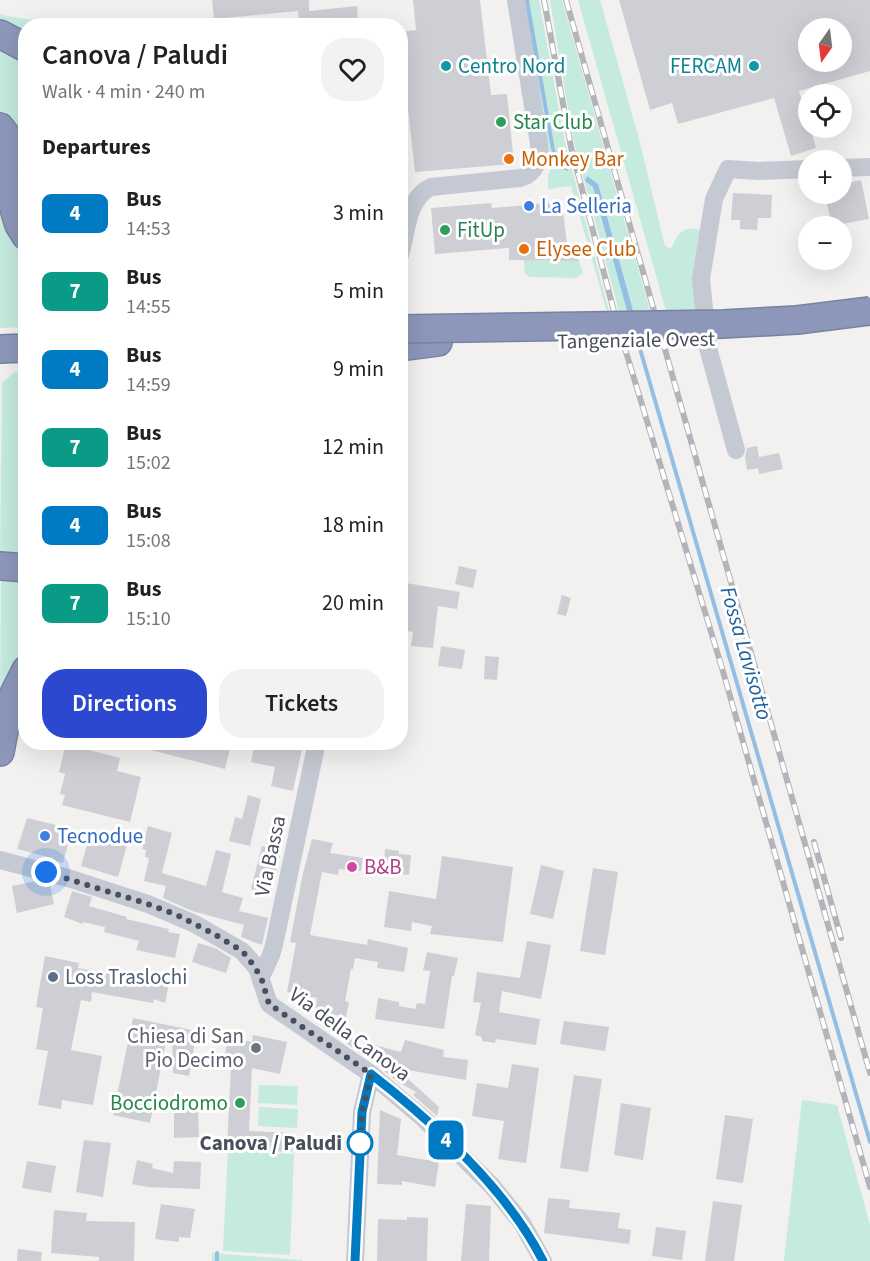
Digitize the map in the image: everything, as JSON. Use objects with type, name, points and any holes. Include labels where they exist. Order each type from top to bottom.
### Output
[{"type":"highway","points":[[0,34],[18,44]]},
{"type":"highway","points":[[0,127],[18,151]]},
{"type":"highway","points":[[0,162],[18,221]]},
{"type":"highway","name":"Tangenziale Ovest","points":[[416,331],[723,324],[797,320],[870,311]]},
{"type":"highway","name":"Tangenziale Ovest","points":[[416,331],[725,339],[797,334],[870,324]]},
{"type":"highway","points":[[0,334],[18,334]]},
{"type":"highway","points":[[0,349],[18,348]]},
{"type":"highway","points":[[0,752],[9,704],[18,686]]},
{"type":"street","points":[[408,223],[416,198],[422,191],[431,187],[520,178],[529,174],[535,167],[539,155],[539,144],[516,0]]},
{"type":"street","points":[[852,168],[870,167]]},
{"type":"street","points":[[736,450],[708,348],[701,279],[714,200],[728,169],[759,171],[798,169]]},
{"type":"street","name":"Via Bassa","points":[[261,977],[274,945],[315,750]]},
{"type":"street","name":"Via della Canova","points":[[2,861],[88,884],[177,915],[242,951],[257,969],[269,1004],[371,1074],[424,1119],[492,1186],[522,1223],[543,1261]]},
{"type":"street","points":[[355,1261],[362,1112],[371,1074]]},
{"type":"green space","points":[[524,0],[551,149],[558,165],[570,166],[561,160],[555,150],[529,0],[539,0],[565,143],[611,319],[609,319],[571,186],[548,189],[548,176],[553,163],[548,152]]},
{"type":"green space","points":[[550,0],[562,0],[652,318],[621,319],[573,138]]},
{"type":"green space","points":[[578,0],[600,0],[639,139],[665,246],[671,249],[681,232],[685,230],[700,230],[701,319],[668,318]]},
{"type":"green space","points":[[0,14],[21,18],[18,18],[18,37],[0,28]]},
{"type":"green space","points":[[0,42],[18,52],[18,143],[0,116]]},
{"type":"green space","points":[[0,179],[18,229],[18,327],[0,328]]},
{"type":"green space","points":[[524,260],[579,261],[583,273],[576,278],[529,277],[525,274]]},
{"type":"green space","points":[[18,372],[18,560],[0,559],[2,383]]},
{"type":"green space","points":[[1,573],[18,574],[18,670],[0,703]]},
{"type":"green space","points":[[259,1085],[298,1086],[297,1105],[258,1103]]},
{"type":"green space","points":[[802,1100],[837,1105],[870,1225],[870,1261],[784,1261]]},
{"type":"green space","points":[[259,1107],[298,1109],[297,1128],[258,1126]]},
{"type":"green space","points":[[228,1151],[294,1154],[290,1255],[223,1251]]},
{"type":"green space","points":[[212,1253],[302,1260],[302,1261],[212,1261]]},
{"type":"water","points":[[524,0],[529,0],[555,150],[561,160],[571,166],[567,171],[558,165],[551,149]]},
{"type":"water","points":[[587,176],[598,184],[635,318],[629,318],[593,187],[585,181]]},
{"type":"building","points":[[212,0],[309,0],[309,11],[357,6],[358,18],[299,18],[298,11],[214,18]]},
{"type":"building","name":"Centro Nord","points":[[413,0],[480,0],[491,95],[507,94],[514,164],[415,172],[408,109],[408,31],[416,30]]},
{"type":"building","name":"FERCAM","points":[[619,0],[870,0],[870,71],[824,84],[798,84],[798,138],[813,138],[816,148],[798,150],[798,154],[791,156],[774,98],[678,124],[672,103],[650,110]]},
{"type":"building","points":[[861,180],[869,219],[852,222],[852,216],[830,216],[827,204],[852,204],[852,182]]},
{"type":"building","points":[[733,193],[772,195],[771,218],[758,218],[757,230],[740,229],[740,220],[731,220]]},
{"type":"building","points":[[562,202],[567,244],[574,243],[579,261],[509,260],[509,248],[435,254],[431,208],[491,203],[492,208]]},
{"type":"building","points":[[757,446],[759,457],[779,453],[783,469],[759,474],[758,468],[747,470],[745,457],[747,448]]},
{"type":"building","points":[[459,566],[477,570],[473,588],[455,584]]},
{"type":"building","points":[[408,583],[460,592],[457,609],[438,606],[433,648],[411,646],[413,632],[408,631]]},
{"type":"building","points":[[562,595],[571,598],[566,616],[557,614]]},
{"type":"building","points":[[441,646],[465,650],[462,669],[438,666]]},
{"type":"building","points":[[485,656],[499,657],[497,680],[484,679]]},
{"type":"building","points":[[64,750],[89,750],[120,758],[117,771],[141,777],[130,822],[62,805],[65,795],[60,794],[65,774],[59,772]]},
{"type":"building","points":[[151,750],[230,750],[225,769]]},
{"type":"building","points":[[253,750],[302,750],[293,791],[271,786],[275,767],[251,762]]},
{"type":"building","points":[[248,795],[261,799],[250,846],[229,841],[235,817],[242,819]]},
{"type":"building","name":"Tecnodue","points":[[27,818],[72,829],[63,863],[17,849]]},
{"type":"building","points":[[148,826],[172,833],[162,873],[206,886],[216,850],[231,854],[222,892],[243,898],[239,911],[268,918],[262,945],[241,937],[244,925],[192,911],[163,898],[166,886],[144,881],[149,858],[145,857],[146,850],[142,849]]},
{"type":"building","points":[[90,834],[127,845],[118,877],[81,866]]},
{"type":"building","points":[[312,839],[333,843],[330,853],[363,858],[361,871],[339,869],[338,875],[322,872],[310,935],[367,945],[368,939],[408,948],[404,972],[377,968],[378,962],[355,958],[345,1001],[349,1002],[346,1017],[315,1011],[317,998],[287,992],[296,943],[290,942]]},
{"type":"building","points":[[262,846],[281,851],[270,894],[251,889]]},
{"type":"building","points":[[385,849],[411,855],[409,875],[383,873]]},
{"type":"building","points":[[442,856],[513,867],[503,942],[430,934],[432,926],[412,922],[411,931],[384,927],[389,891],[436,899]]},
{"type":"building","points":[[541,865],[564,871],[553,919],[530,914]]},
{"type":"building","points":[[593,868],[618,872],[605,955],[580,951]]},
{"type":"building","points":[[36,881],[50,885],[54,904],[17,913],[12,886]]},
{"type":"building","points":[[72,891],[92,897],[89,906],[180,934],[175,958],[136,950],[139,941],[104,932],[105,927],[83,922],[83,924],[64,917]]},
{"type":"building","points":[[527,941],[551,945],[541,999],[502,991],[499,1012],[540,1019],[536,1045],[496,1039],[495,1043],[482,1041],[482,1037],[475,1035],[481,1003],[473,1002],[477,972],[520,978]]},
{"type":"building","points":[[198,943],[215,948],[231,958],[226,973],[192,962]]},
{"type":"building","points":[[427,952],[458,958],[454,976],[452,976],[444,1029],[375,1019],[378,998],[399,1002],[399,1006],[415,1009],[417,1003],[425,1004],[430,971],[423,970]]},
{"type":"building","points":[[45,956],[79,963],[78,968],[116,975],[115,984],[135,987],[136,977],[169,983],[165,1003],[154,999],[153,1003],[92,992],[91,1002],[81,1000],[71,1050],[102,1056],[93,1105],[62,1100],[61,1109],[38,1105],[48,1051],[36,1049],[43,1008],[36,1007]]},
{"type":"building","points":[[133,1018],[197,1031],[189,1076],[173,1073],[172,1038],[167,1037],[150,1123],[113,1115]]},
{"type":"building","points":[[564,1021],[609,1027],[605,1051],[560,1044]]},
{"type":"building","points":[[334,1029],[364,1047],[367,1043],[401,1052],[405,1040],[444,1050],[443,1057],[468,1060],[466,1080],[396,1068],[439,1107],[437,1116],[413,1095],[416,1092],[398,1082],[332,1033]]},
{"type":"building","points":[[253,1035],[287,1042],[280,1074],[252,1068],[249,1131],[293,1133],[292,1152],[227,1149],[231,1066],[226,1066],[229,1054],[225,1054],[228,1037],[252,1042]]},
{"type":"building","points":[[512,1064],[539,1068],[526,1163],[498,1159],[504,1121],[472,1116],[477,1083],[508,1088]]},
{"type":"building","points":[[574,1075],[602,1079],[588,1172],[560,1168]]},
{"type":"building","points":[[621,1103],[651,1108],[643,1160],[614,1155]]},
{"type":"building","points":[[198,1108],[199,1137],[174,1138],[174,1109]]},
{"type":"building","points":[[380,1110],[401,1119],[397,1155],[439,1162],[435,1187],[402,1181],[402,1185],[377,1184]]},
{"type":"building","points":[[725,1115],[753,1119],[743,1183],[716,1179]]},
{"type":"building","points":[[84,1140],[111,1143],[103,1197],[76,1192]]},
{"type":"building","points":[[137,1160],[153,1164],[152,1168],[173,1173],[174,1161],[201,1162],[200,1189],[148,1187],[132,1184]]},
{"type":"building","points":[[27,1161],[56,1166],[51,1193],[22,1188]]},
{"type":"building","points":[[548,1198],[570,1200],[569,1208],[620,1213],[618,1228],[631,1230],[629,1244],[544,1233]]},
{"type":"building","points":[[713,1201],[742,1205],[734,1261],[705,1261]]},
{"type":"building","points":[[161,1204],[195,1209],[190,1238],[179,1237],[179,1242],[155,1239]]},
{"type":"building","points":[[466,1204],[491,1206],[489,1261],[461,1261]]},
{"type":"building","points":[[54,1210],[87,1213],[86,1221],[135,1222],[134,1261],[99,1261],[99,1257],[51,1253]]},
{"type":"building","points":[[407,1217],[428,1218],[427,1261],[377,1261],[378,1219],[407,1220]]},
{"type":"building","points":[[656,1227],[686,1231],[682,1260],[652,1256]]},
{"type":"building","points":[[18,1249],[42,1252],[41,1261],[17,1261]]},
{"type":"waterway","name":"Fossa Lavisotto","points":[[636,335],[870,1142]]},
{"type":"waterway","points":[[217,1253],[217,1261]]},
{"type":"railway","points":[[544,0],[571,147],[616,319],[722,668],[870,1187]]},
{"type":"railway","points":[[566,0],[870,1073]]},
{"type":"railway","points":[[814,842],[841,938]]},
{"type":"bus line","name":"4","points":[[355,1261],[362,1112],[371,1074],[424,1119],[492,1186],[522,1223],[543,1261]]},
{"type":"place","name":"Centro Nord","points":[[446,66]]},
{"type":"place","name":"FERCAM","points":[[754,66]]},
{"type":"place","name":"Star Club","points":[[501,122]]},
{"type":"place","name":"Monkey Bar","points":[[509,159]]},
{"type":"place","name":"La Selleria","points":[[529,206]]},
{"type":"place","name":"FitUp","points":[[445,230]]},
{"type":"place","name":"Elysee Club","points":[[524,249]]},
{"type":"place","name":"Tecnodue","points":[[45,836]]},
{"type":"place","name":"B&B","points":[[352,867]]},
{"type":"place","name":"Loss Traslochi","points":[[53,977]]},
{"type":"place","name":"Chiesa di San Pio Decimo","points":[[256,1048]]},
{"type":"place","name":"Bocciodromo","points":[[240,1103]]},
{"type":"place","name":"Canova / Paludi","points":[[360,1143]]},
{"type":"route","points":[[46,872],[177,915],[242,951],[257,969],[269,1004],[371,1074],[362,1112],[360,1145],[360,1143]]}]
